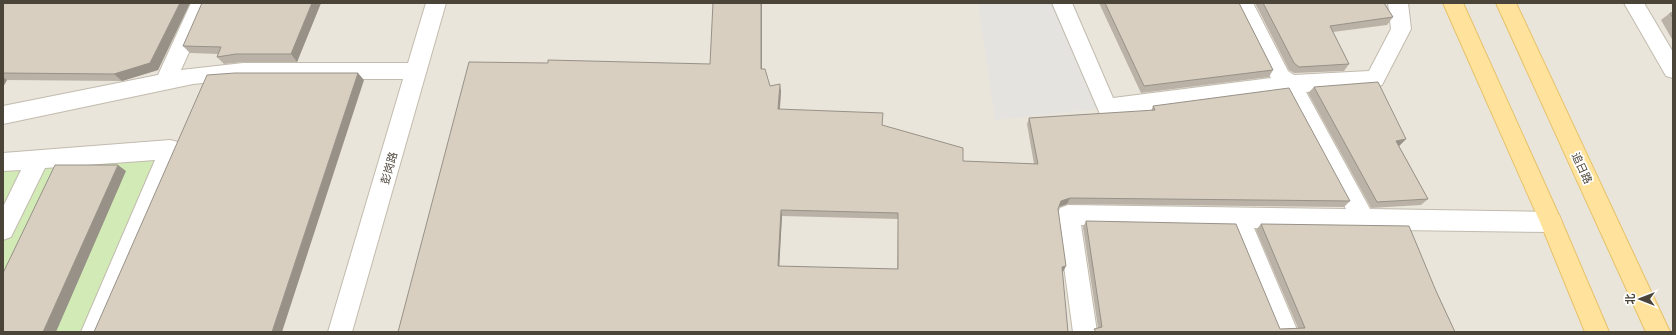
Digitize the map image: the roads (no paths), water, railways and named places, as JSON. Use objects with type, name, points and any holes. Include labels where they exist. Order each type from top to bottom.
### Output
[{"type":"main road","points":[[1453,3],[1551,222],[1597,332]]},
{"type":"main road","name":"追日路","points":[[1506,3],[1658,332]]},
{"type":"street","points":[[165,82],[201,3]]},
{"type":"street","name":"彭岗路","points":[[340,332],[436,3]]},
{"type":"street","points":[[1062,3],[1108,108],[1291,84],[1375,79],[1400,29],[1398,3]]},
{"type":"street","points":[[1243,3],[1281,77],[1291,84],[1364,220]]},
{"type":"street","points":[[1634,3],[1673,70]]},
{"type":"street","points":[[3,115],[193,76],[243,71],[417,71]]},
{"type":"street","points":[[3,162],[170,149],[93,332]]},
{"type":"street","points":[[3,230],[38,159]]},
{"type":"street","points":[[1085,332],[1068,215],[1551,222]]},
{"type":"street","points":[[1239,218],[1286,332]]}]
